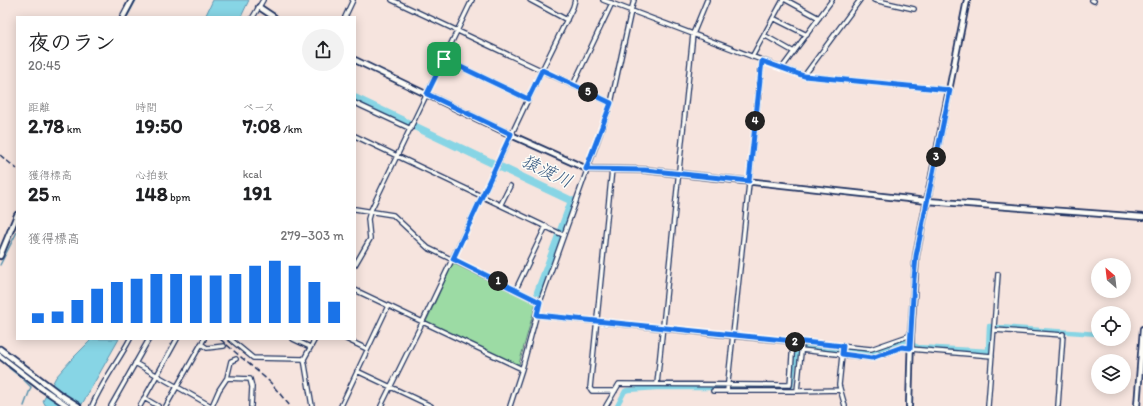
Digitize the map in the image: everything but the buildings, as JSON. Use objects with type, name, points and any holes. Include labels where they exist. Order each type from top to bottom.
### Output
[{"type":"street","points":[[124,16],[132,0]]},
{"type":"street","points":[[254,16],[263,0]]},
{"type":"street","points":[[345,16],[353,0]]},
{"type":"street","points":[[392,0],[611,103]]},
{"type":"street","points":[[356,263],[370,239],[368,219],[370,212],[472,0]]},
{"type":"street","points":[[530,0],[566,20]]},
{"type":"street","points":[[381,406],[453,259],[575,0]]},
{"type":"street","points":[[603,0],[804,76],[950,90]]},
{"type":"street","points":[[510,406],[561,234],[611,103],[634,0]]},
{"type":"street","points":[[657,384],[693,34],[707,0]]},
{"type":"street","points":[[752,57],[783,0]]},
{"type":"street","points":[[786,0],[819,18]]},
{"type":"street","points":[[782,68],[832,0]]},
{"type":"street","points":[[804,76],[860,0]]},
{"type":"street","points":[[874,0],[914,9]]},
{"type":"street","points":[[909,406],[910,348],[916,256],[967,0]]},
{"type":"street","points":[[573,85],[612,3]]},
{"type":"street","points":[[258,7],[272,16]]},
{"type":"street","points":[[773,18],[807,35]]},
{"type":"street","points":[[764,35],[794,52]]},
{"type":"street","points":[[444,59],[528,99]]},
{"type":"street","points":[[356,60],[586,169],[645,170],[679,175],[749,181],[927,201],[1143,217]]},
{"type":"street","points":[[727,391],[762,61]]},
{"type":"street","points":[[356,103],[411,129]]},
{"type":"street","points":[[356,136],[502,204],[561,234]]},
{"type":"street","points":[[612,170],[590,388],[592,391],[614,391]]},
{"type":"street","points":[[502,204],[510,186]]},
{"type":"street","points":[[356,209],[393,215],[428,248],[516,289],[540,302]]},
{"type":"street","points":[[0,256],[16,218]]},
{"type":"street","points":[[516,289],[546,226]]},
{"type":"street","points":[[988,406],[998,274]]},
{"type":"street","points":[[356,290],[522,369]]},
{"type":"street","points":[[341,406],[388,306]]},
{"type":"street","points":[[537,315],[871,349],[911,335]]},
{"type":"street","points":[[1138,406],[1143,329]]},
{"type":"street","points":[[994,330],[1063,334],[1058,406]]},
{"type":"street","points":[[92,406],[100,388],[118,362],[129,340]]},
{"type":"street","points":[[111,406],[148,340]]},
{"type":"street","points":[[140,406],[176,340]]},
{"type":"street","points":[[166,406],[203,340]]},
{"type":"street","points":[[231,340],[253,358],[304,359]]},
{"type":"street","points":[[295,340],[310,347]]},
{"type":"street","points":[[312,406],[304,359],[314,340]]},
{"type":"street","points":[[348,340],[367,349]]},
{"type":"street","points":[[606,406],[619,384],[790,385],[793,341]]},
{"type":"street","points":[[797,391],[802,343]]},
{"type":"street","points":[[201,344],[207,348],[224,346]]},
{"type":"street","points":[[843,347],[839,385],[845,406]]},
{"type":"street","points":[[801,350],[872,358],[902,347],[992,356]]},
{"type":"street","points":[[0,349],[62,396],[78,406]]},
{"type":"street","points":[[0,356],[40,387],[68,406]]},
{"type":"street","points":[[135,363],[212,406],[218,390],[228,378],[231,361],[236,359]]},
{"type":"street","points":[[357,371],[431,406]]},
{"type":"street","points":[[228,378],[250,379],[252,387],[251,406]]},
{"type":"street","points":[[713,391],[840,390]]},
{"type":"street","points":[[144,398],[158,406]]},
{"type":"green space","points":[[455,262],[535,301],[536,303],[519,364],[517,365],[426,322],[453,263]]},
{"type":"water","points":[[213,0],[249,0],[241,16],[205,16]]},
{"type":"water","points":[[118,340],[81,406],[46,406],[43,401],[56,377],[90,341]]},
{"type":"waterway","points":[[128,16],[136,0]]},
{"type":"waterway","name":"猿渡川","points":[[356,98],[572,201],[538,292]]},
{"type":"waterway","points":[[0,265],[16,234]]},
{"type":"waterway","points":[[617,406],[625,391],[628,390],[656,388],[791,388],[797,347],[872,353],[905,341],[918,347],[988,351],[989,326],[991,326]]},
{"type":"waterway","points":[[998,327],[1091,334]]},
{"type":"waterway","points":[[9,368],[31,387],[24,406]]},
{"type":"railway","points":[[0,155],[16,168]]},
{"type":"railway","points":[[221,340],[270,382],[290,406]]},
{"type":"route","points":[[444,59],[528,99],[542,70],[611,103],[586,169],[645,170],[679,175],[749,181],[762,61],[804,76],[950,90],[916,256],[910,348],[902,347],[872,358],[842,354],[843,346],[537,315],[540,302],[453,259],[511,134],[427,94],[444,59]]}]
